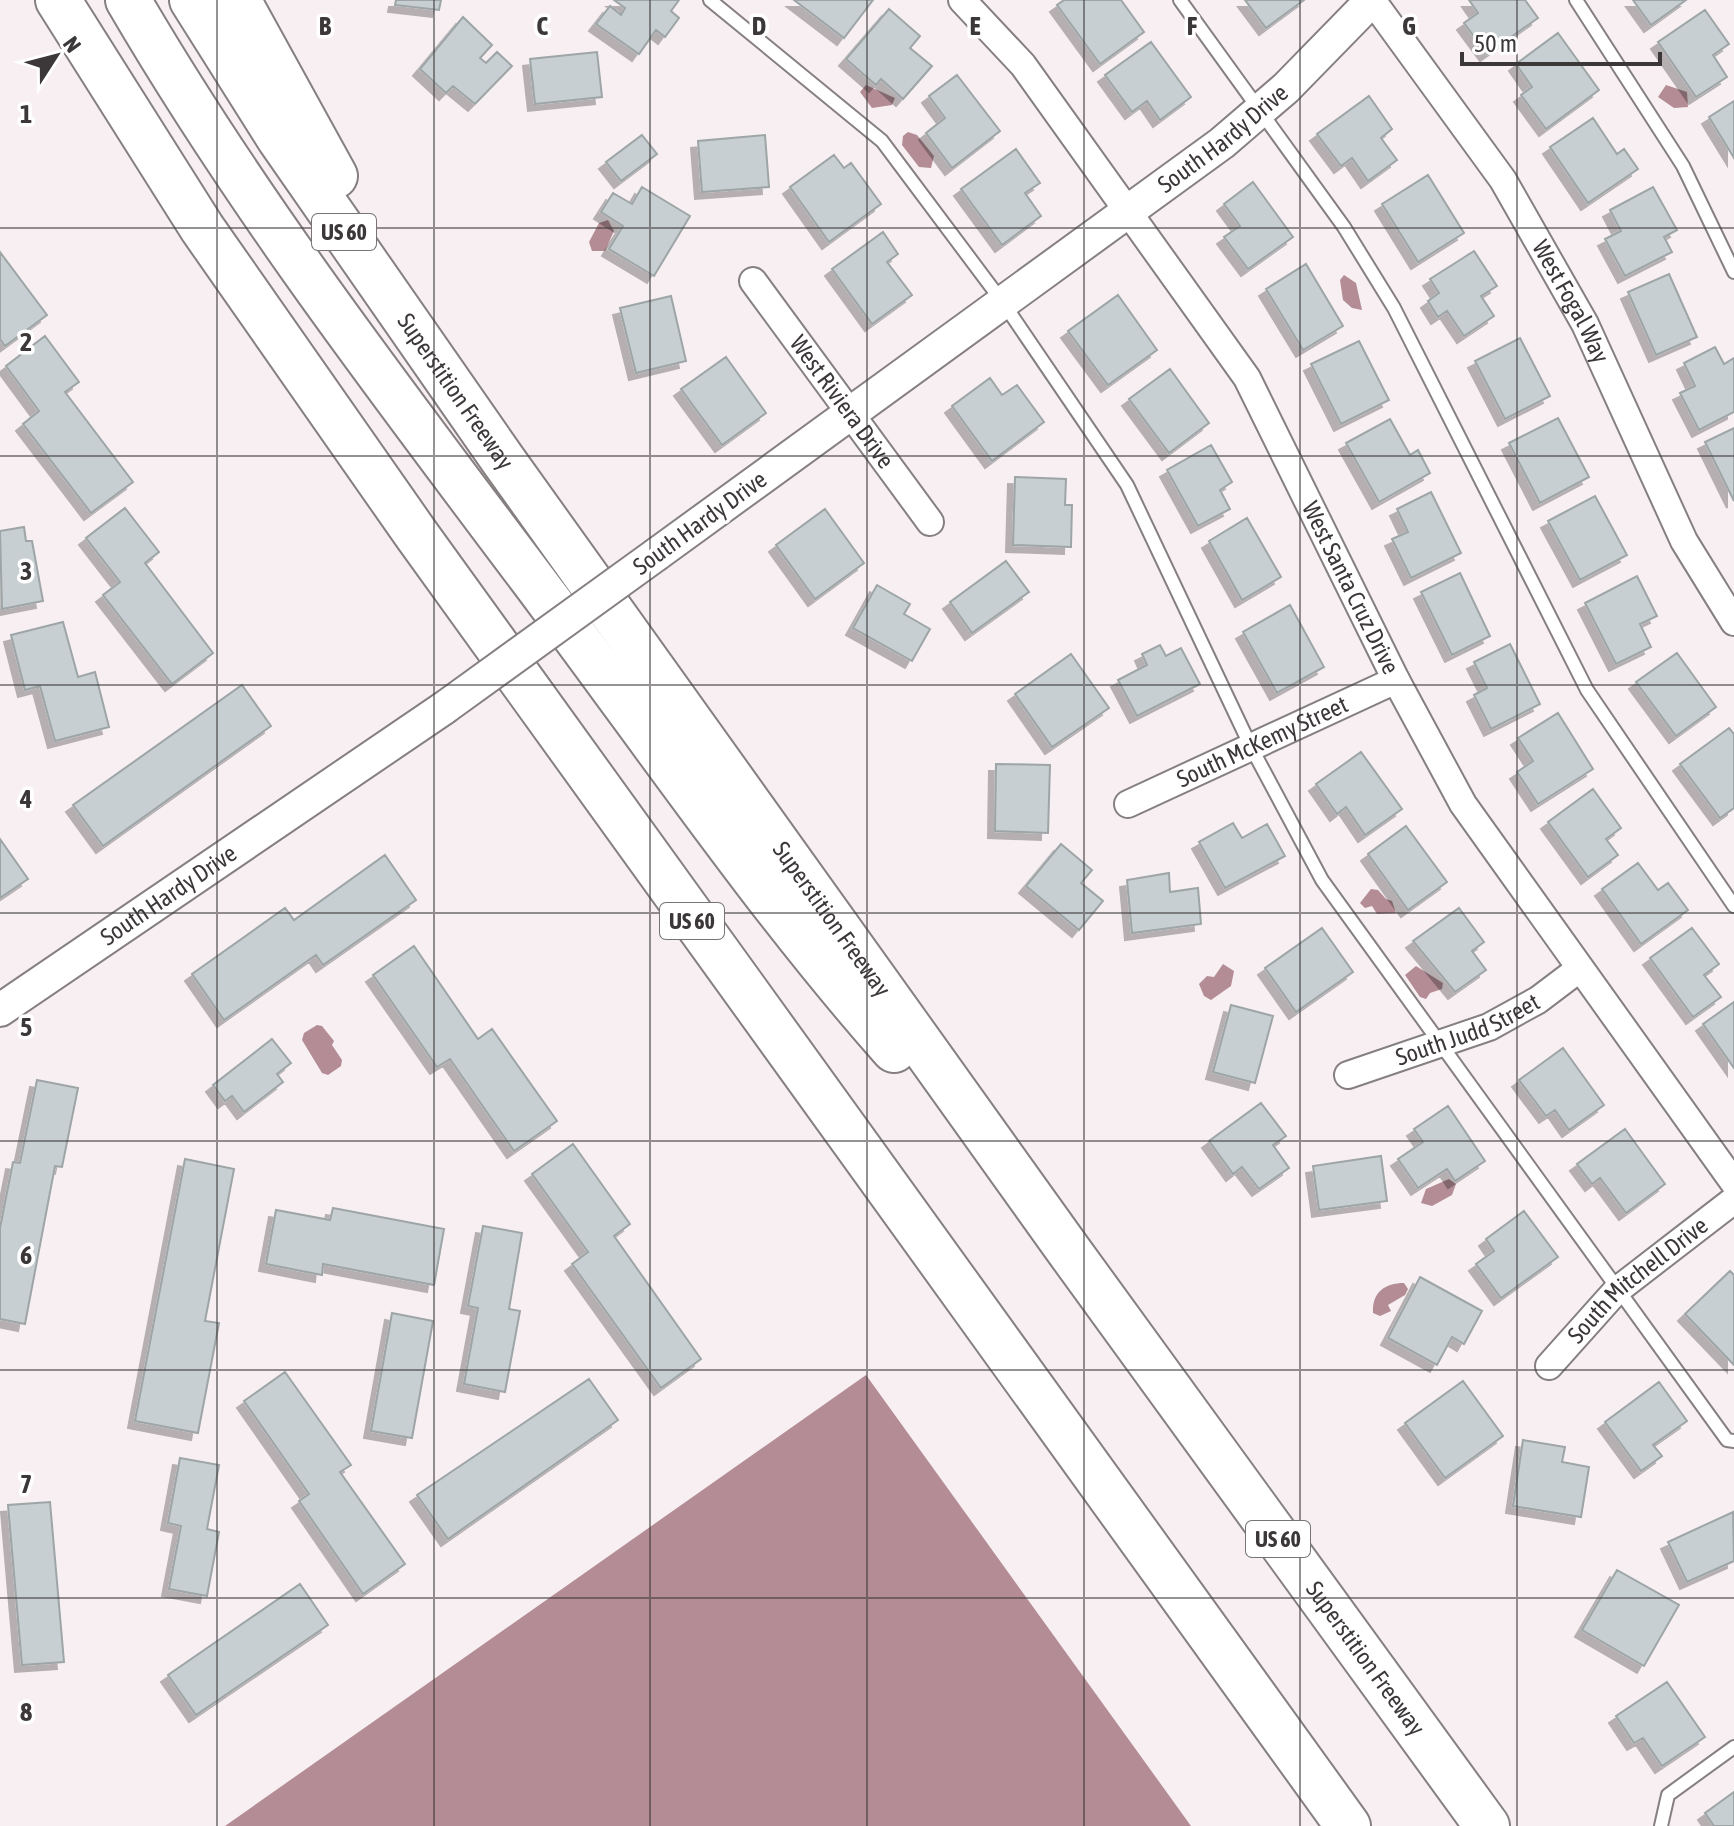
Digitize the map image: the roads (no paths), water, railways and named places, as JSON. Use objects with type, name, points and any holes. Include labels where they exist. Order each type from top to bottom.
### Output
[{"type":"highway","name":"US 60","points":[[58,0],[202,228],[416,534],[1348,1826]]},
{"type":"highway","points":[[128,0],[169,70],[291,250],[787,920],[870,1023],[1069,1251]]},
{"type":"highway","name":"Superstition Freeway","points":[[192,0],[279,138],[503,460],[1069,1251],[1487,1826]]},
{"type":"highway","points":[[238,0],[341,186],[503,460]]},
{"type":"street","name":"West Santa Cruz Drive","points":[[962,0],[1023,65],[1247,378],[1396,680],[1463,804],[1734,1183]]},
{"type":"street","name":"South Hardy Drive","points":[[0,1010],[444,708],[1131,212],[1260,111],[1372,0]]},
{"type":"street","name":"West Fogal Way","points":[[1372,0],[1503,180],[1585,324],[1684,541],[1734,622]]},
{"type":"street","name":"West Riviera Drive","points":[[753,281],[930,522]]},
{"type":"street","name":"South McKemy Street","points":[[1128,804],[1396,680]]},
{"type":"street","name":"South Judd Street","points":[[1348,1075],[1489,1027],[1538,1000],[1579,969]]},
{"type":"street","name":"South Mitchell Drive","points":[[1549,1366],[1616,1291],[1734,1200]]},
{"type":"lane","points":[[710,0],[882,141],[1004,304],[1127,485],[1251,747],[1322,880],[1616,1291],[1727,1440],[1734,1441]]},
{"type":"lane","points":[[1180,0],[1344,227],[1394,308],[1587,690],[1734,906]]},
{"type":"lane","points":[[1576,0],[1683,166],[1734,272]]},
{"type":"lane","points":[[1661,1826],[1668,1795],[1734,1747]]}]
